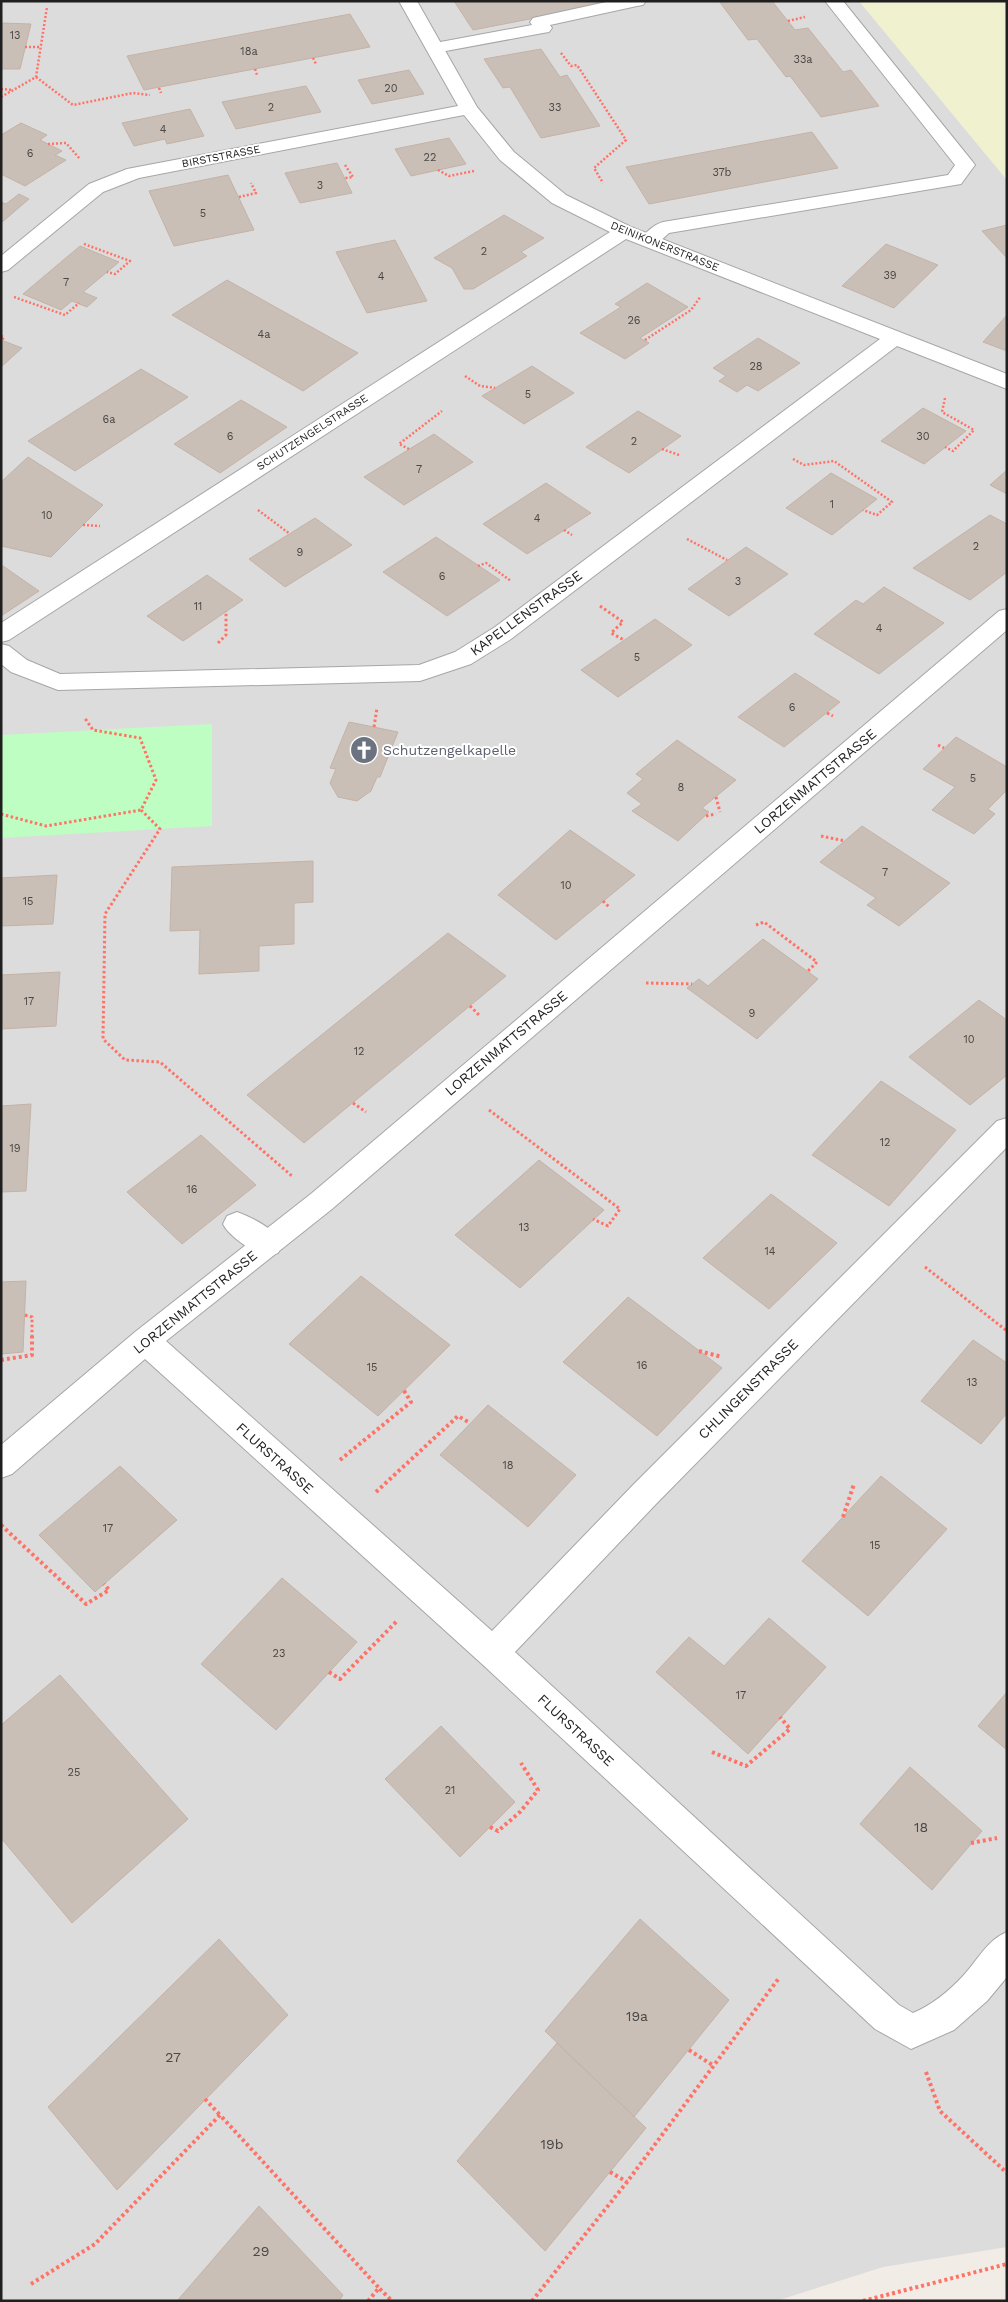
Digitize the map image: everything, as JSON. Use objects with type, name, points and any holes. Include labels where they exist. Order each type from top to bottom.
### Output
[{"type":"street","name":"DEINIKONERSTRASSE","points":[[408,1],[469,109],[507,156],[559,198],[624,231],[1007,382]]},
{"type":"street","points":[[435,48],[543,28],[538,22],[637,1]]},
{"type":"street","points":[[649,241],[663,228],[954,180],[965,165],[834,1]]},
{"type":"street","name":"BIRSTSTRASSE","points":[[1,266],[96,188],[134,173],[469,109]]},
{"type":"street","name":"SCHUTZENGELSTRASSE","points":[[1,634],[624,231]]},
{"type":"street","name":"KAPELLENSTRASSE","points":[[1,652],[19,666],[58,682],[420,673],[463,658],[516,624],[895,338]]},
{"type":"street","name":"LORZENMATTSTRASSE","points":[[1,1464],[145,1341],[322,1202],[1007,617]]},
{"type":"street","name":"CHLINGENSTRASSE","points":[[493,1653],[645,1494],[1007,1129]]},
{"type":"street","points":[[236,1224],[268,1244]]},
{"type":"street","name":"FLURSTRASSE","points":[[145,1341],[493,1653],[887,2017],[911,2031]]},
{"type":"street","points":[[911,2031],[942,2018],[975,1989],[1007,1949]]},
{"type":"path","points":[[1,97],[36,77],[47,7]]},
{"type":"path","points":[[788,21],[799,18]]},
{"type":"path","points":[[543,28],[571,66],[577,65],[626,140],[594,168],[608,190]]},
{"type":"path","points":[[25,47],[41,47]]},
{"type":"path","points":[[313,58],[316,64]]},
{"type":"path","points":[[255,69],[257,75]]},
{"type":"path","points":[[36,77],[73,105],[133,92],[150,95]]},
{"type":"path","points":[[159,88],[161,93]]},
{"type":"path","points":[[1,89],[15,90]]},
{"type":"path","points":[[48,144],[66,143],[80,158]]},
{"type":"path","points":[[438,170],[449,176],[474,171]]},
{"type":"path","points":[[46,230],[130,261],[115,274],[107,272]]},
{"type":"path","points":[[645,340],[691,310],[705,290]]},
{"type":"path","points":[[10,296],[65,314],[79,303]]},
{"type":"path","points":[[1,336],[4,337],[2,340]]},
{"type":"path","points":[[460,373],[480,386],[496,388]]},
{"type":"path","points":[[945,398],[942,412],[974,430],[953,451],[945,447]]},
{"type":"path","points":[[409,449],[399,444],[442,411]]},
{"type":"path","points":[[814,464],[834,461],[892,502],[877,515],[863,510]]},
{"type":"path","points":[[254,507],[290,534]]},
{"type":"path","points":[[684,538],[727,560]]},
{"type":"path","points":[[478,566],[486,563],[512,582]]},
{"type":"path","points":[[595,602],[623,622],[611,633],[624,640]]},
{"type":"path","points":[[213,648],[226,635],[226,612]]},
{"type":"path","points":[[93,730],[140,738],[156,780],[141,810]]},
{"type":"path","points":[[938,745],[944,748]]},
{"type":"path","points":[[716,796],[721,813]]},
{"type":"path","points":[[1,814],[46,826],[141,810]]},
{"type":"path","points":[[141,810],[160,829],[105,914],[103,1039],[125,1060],[160,1062],[297,1180]]},
{"type":"path","points":[[821,836],[845,840]]},
{"type":"path","points":[[756,925],[764,922],[817,962],[808,971]]},
{"type":"path","points":[[646,983],[692,984]]},
{"type":"path","points":[[470,1006],[476,1012]]},
{"type":"path","points":[[488,1109],[620,1209],[608,1226],[593,1219]]},
{"type":"path","points":[[920,1264],[1007,1331]]},
{"type":"path","points":[[1,1360],[32,1355],[32,1318],[25,1315]]},
{"type":"path","points":[[699,1351],[725,1357]]},
{"type":"path","points":[[335,1463],[411,1402],[403,1389]]},
{"type":"path","points":[[373,1494],[458,1416],[470,1424]]},
{"type":"path","points":[[843,1517],[854,1484]]},
{"type":"path","points":[[1,1525],[86,1604],[109,1590],[104,1584]]},
{"type":"path","points":[[329,1672],[340,1679],[401,1616]]},
{"type":"path","points":[[712,1752],[746,1766],[790,1729],[780,1717]]},
{"type":"path","points":[[490,1827],[498,1831],[520,1812],[538,1790],[522,1763]]},
{"type":"path","points":[[972,1843],[997,1838]]},
{"type":"path","points":[[532,2301],[627,2182],[781,1976]]},
{"type":"path","points":[[911,2031],[940,2111],[1007,2173]]},
{"type":"path","points":[[689,2050],[714,2066]]},
{"type":"path","points":[[205,2099],[392,2301]]},
{"type":"path","points":[[30,2284],[94,2244],[220,2115]]},
{"type":"path","points":[[610,2172],[627,2182]]},
{"type":"path","points":[[863,2301],[1007,2264]]},
{"type":"path","points":[[368,2301],[379,2288]]},
{"type":"shaded area","points":[[1,1],[859,1],[1007,180],[1007,2247],[883,2267],[776,2301],[1,2301]]},
{"type":"green space","points":[[859,1],[1007,1],[1007,180]]},
{"type":"green space","points":[[212,724],[212,826],[1,838],[1,735]]},
{"type":"building","points":[[454,1],[605,1],[607,4],[473,30]]},
{"type":"building","points":[[719,1],[772,1],[795,30],[808,28],[843,72],[851,70],[879,106],[821,117],[790,76],[786,77],[757,39],[748,40]]},
{"type":"building","points":[[350,14],[370,47],[144,90],[127,56]]},
{"type":"building","points":[[1,23],[31,24],[20,69],[1,69]]},
{"type":"building","points":[[541,49],[560,77],[567,75],[600,126],[541,138],[510,87],[503,88],[484,59]]},
{"type":"building","points":[[409,70],[424,94],[372,104],[358,80]]},
{"type":"building","points":[[306,86],[321,112],[236,129],[222,102]]},
{"type":"building","points":[[190,109],[204,136],[167,144],[165,139],[134,146],[122,123]]},
{"type":"building","points":[[21,123],[47,135],[40,140],[62,151],[55,155],[66,160],[25,186],[1,174],[1,135]]},
{"type":"building","points":[[812,132],[838,168],[649,204],[626,167]]},
{"type":"building","points":[[449,138],[466,164],[411,176],[395,149]]},
{"type":"building","points":[[337,163],[352,193],[300,203],[285,173]]},
{"type":"building","points":[[228,175],[254,230],[174,246],[149,191]]},
{"type":"building","points":[[19,194],[29,199],[1,223],[1,202],[6,204]]},
{"type":"building","points":[[504,215],[544,238],[521,252],[527,256],[473,289],[464,289],[452,268],[434,258]]},
{"type":"building","points":[[1007,225],[1007,258],[982,231]]},
{"type":"building","points":[[395,240],[427,301],[367,313],[336,252]]},
{"type":"building","points":[[886,244],[938,265],[894,308],[842,286]]},
{"type":"building","points":[[80,246],[119,262],[83,292],[97,298],[87,307],[72,301],[61,310],[23,294]]},
{"type":"building","points":[[227,280],[358,353],[303,391],[172,315]]},
{"type":"building","points":[[647,283],[688,307],[640,338],[649,343],[625,359],[580,333],[621,307],[615,304]]},
{"type":"building","points":[[1007,315],[1007,351],[983,342]]},
{"type":"building","points":[[758,338],[800,363],[758,391],[747,385],[737,392],[719,381],[726,376],[713,368]]},
{"type":"building","points":[[1,340],[22,348],[1,367]]},
{"type":"building","points":[[532,366],[574,393],[524,424],[482,396]]},
{"type":"building","points":[[141,369],[188,397],[75,471],[28,441]]},
{"type":"building","points":[[241,400],[287,427],[220,473],[174,444]]},
{"type":"building","points":[[923,408],[966,431],[924,464],[881,441]]},
{"type":"building","points":[[638,411],[681,436],[629,473],[586,447]]},
{"type":"building","points":[[434,434],[473,462],[404,505],[364,477]]},
{"type":"building","points":[[28,457],[103,505],[51,557],[1,546],[1,482]]},
{"type":"building","points":[[1007,470],[1007,494],[990,485]]},
{"type":"building","points":[[831,473],[877,499],[832,535],[786,508]]},
{"type":"building","points":[[546,483],[591,513],[527,554],[483,524]]},
{"type":"building","points":[[990,515],[1007,524],[1007,572],[970,600],[913,568]]},
{"type":"building","points":[[315,518],[352,545],[285,587],[249,559]]},
{"type":"building","points":[[436,537],[500,580],[447,616],[383,572]]},
{"type":"building","points":[[746,547],[788,574],[729,616],[688,589]]},
{"type":"building","points":[[3,566],[39,591],[1,616],[1,567]]},
{"type":"building","points":[[207,575],[243,600],[183,641],[147,616]]},
{"type":"building","points":[[884,587],[944,623],[879,674],[814,634],[856,600],[863,604]]},
{"type":"building","points":[[655,619],[692,645],[618,697],[581,670]]},
{"type":"building","points":[[795,673],[840,702],[784,747],[738,717]]},
{"type":"building","name":"Schutzengelkapelle","points":[[349,722],[398,732],[380,777],[377,777],[371,791],[357,801],[338,797],[330,783],[336,769],[330,768]]},
{"type":"building","points":[[956,737],[1007,767],[1007,790],[988,809],[995,814],[974,834],[932,810],[955,787],[923,769]]},
{"type":"building","points":[[677,740],[736,780],[702,808],[709,812],[678,841],[632,811],[642,804],[627,793],[643,779],[636,774]]},
{"type":"building","points":[[862,826],[950,883],[899,926],[867,905],[876,898],[820,862]]},
{"type":"building","points":[[570,830],[635,875],[556,940],[498,895]]},
{"type":"building","points":[[313,861],[313,902],[294,903],[294,944],[259,946],[259,971],[199,974],[200,930],[170,931],[172,867]]},
{"type":"building","points":[[57,875],[53,924],[1,926],[1,878]]},
{"type":"building","points":[[448,933],[506,976],[304,1143],[247,1095]]},
{"type":"building","points":[[763,939],[818,979],[757,1039],[687,988],[699,979],[708,986]]},
{"type":"building","points":[[60,972],[56,1026],[1,1029],[1,975]]},
{"type":"building","points":[[979,1000],[1007,1020],[1007,1075],[970,1105],[909,1057]]},
{"type":"building","points":[[881,1081],[956,1130],[889,1206],[812,1155]]},
{"type":"building","points":[[31,1104],[26,1191],[1,1192],[1,1106]]},
{"type":"building","points":[[201,1135],[256,1185],[182,1244],[127,1192]]},
{"type":"building","points":[[539,1160],[604,1210],[520,1288],[455,1235]]},
{"type":"building","points":[[771,1194],[837,1243],[769,1309],[703,1258]]},
{"type":"building","points":[[361,1276],[450,1345],[378,1416],[289,1344]]},
{"type":"building","points":[[26,1281],[23,1352],[1,1354],[1,1282]]},
{"type":"building","points":[[628,1297],[722,1368],[657,1436],[563,1362]]},
{"type":"building","points":[[973,1340],[1007,1363],[1007,1413],[981,1444],[921,1401]]},
{"type":"building","points":[[488,1405],[576,1475],[528,1527],[440,1455]]},
{"type":"building","points":[[120,1466],[177,1520],[95,1592],[39,1535]]},
{"type":"building","points":[[881,1476],[947,1529],[868,1616],[802,1561]]},
{"type":"building","points":[[282,1578],[357,1642],[276,1730],[201,1664]]},
{"type":"building","points":[[769,1618],[826,1667],[748,1754],[656,1672],[689,1637],[724,1666]]},
{"type":"building","points":[[60,1675],[188,1819],[72,1923],[1,1838],[1,1725]]},
{"type":"building","points":[[1007,1692],[1007,1750],[978,1726]]},
{"type":"building","points":[[441,1726],[515,1802],[460,1857],[385,1779]]},
{"type":"building","points":[[910,1767],[982,1831],[932,1890],[860,1824]]},
{"type":"building","points":[[640,1919],[729,2000],[634,2117],[545,2031]]},
{"type":"building","points":[[219,1939],[288,2015],[117,2190],[48,2107]]},
{"type":"building","points":[[557,2043],[646,2128],[545,2251],[457,2161]]},
{"type":"building","points":[[259,2206],[343,2295],[339,2301],[177,2301]]},
{"type":"place","name":"Schutzengelkapelle","points":[[364,750]]}]
